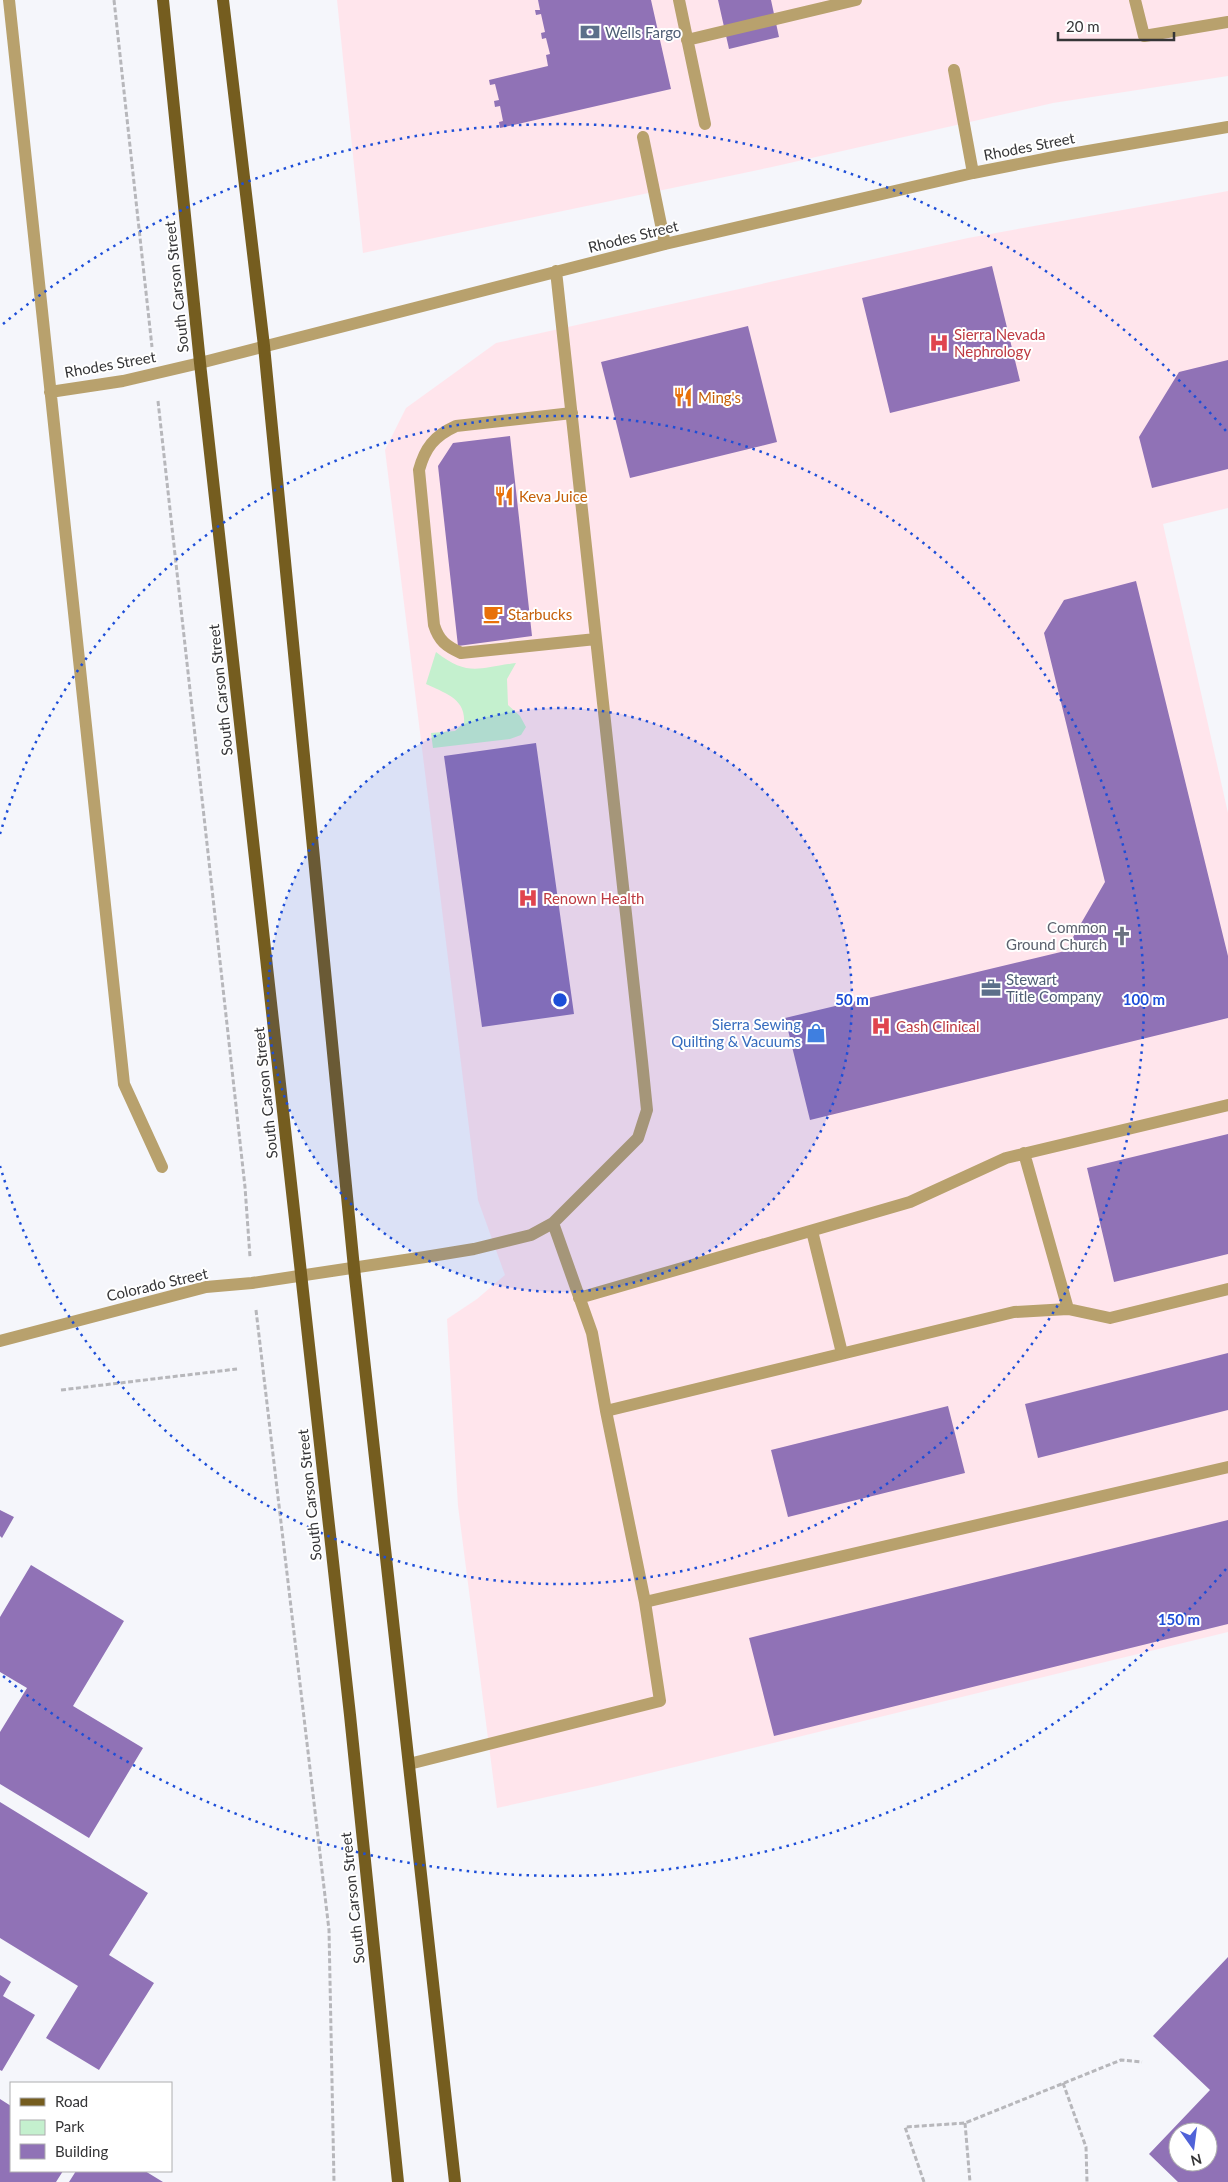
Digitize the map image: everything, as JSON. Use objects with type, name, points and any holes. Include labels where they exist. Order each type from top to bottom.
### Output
[{"type":"main road","name":"South Carson Street","points":[[163,0],[200,363],[302,1276],[398,2182]]},
{"type":"main road","points":[[223,0],[264,346],[354,1268],[456,2182]]},
{"type":"street","points":[[9,0],[124,1084],[162,1167]]},
{"type":"street","points":[[679,0],[705,124]]},
{"type":"street","points":[[687,40],[856,0]]},
{"type":"street","points":[[1135,0],[1144,36],[1228,22]]},
{"type":"street","points":[[954,70],[973,173]]},
{"type":"street","name":"Rhodes Street","points":[[50,392],[123,381],[200,363],[665,244],[973,173],[1228,127]]},
{"type":"street","points":[[643,137],[665,244]]},
{"type":"street","name":"Colorado Street","points":[[0,1341],[198,1289],[302,1276],[474,1249],[531,1235],[553,1223],[638,1138],[647,1110],[556,271]]},
{"type":"street","points":[[572,413],[456,426],[442,433],[431,442],[424,454],[419,470],[434,625],[438,638],[447,647],[461,653],[596,640]]},
{"type":"street","points":[[579,1298],[910,1202],[1006,1158],[1228,1105]]},
{"type":"street","points":[[1024,1153],[1068,1309]]},
{"type":"street","points":[[409,1764],[660,1702],[645,1602],[592,1333],[553,1223]]},
{"type":"street","points":[[812,1231],[842,1354]]},
{"type":"street","points":[[606,1411],[1014,1312],[1068,1309],[1110,1318],[1228,1289]]},
{"type":"street","points":[[645,1602],[1228,1467]]},
{"type":"path","points":[[114,0],[245,1187],[252,1283],[329,1930],[334,2060],[334,2182]]},
{"type":"path","points":[[62,1390],[237,1369]]},
{"type":"path","points":[[924,2182],[905,2127],[965,2123],[1121,2060],[1142,2062]]},
{"type":"path","points":[[1063,2083],[1086,2147],[1087,2182]]},
{"type":"path","points":[[965,2123],[970,2182]]},
{"type":"shaded area","points":[[337,0],[1228,0],[1228,76],[1053,103],[772,167],[363,253]]},
{"type":"shaded area","points":[[1228,191],[1228,508],[1163,524],[1228,813],[1228,1632],[597,1786],[497,1808],[458,1506],[447,1319],[477,1299],[505,1275],[478,1200],[385,450],[406,408],[496,343],[968,238]]},
{"type":"green space","points":[[436,652],[447,660],[465,668],[474,669],[516,663],[507,679],[508,705],[520,716],[526,727],[521,735],[510,739],[433,748],[431,733],[455,731],[464,723],[464,715],[458,702],[426,684]]},
{"type":"building","points":[[538,0],[651,0],[671,89],[500,128],[499,122],[503,121],[500,106],[495,107],[494,101],[499,100],[495,84],[490,85],[489,80],[548,66],[546,55],[550,54],[546,38],[542,39],[541,33],[545,32],[541,14],[536,15],[535,10],[540,10]]},
{"type":"building","points":[[718,0],[771,0],[779,37],[729,49]]},
{"type":"building","points":[[992,266],[1020,381],[890,413],[862,298]]},
{"type":"building","points":[[748,326],[777,442],[630,478],[601,362]]},
{"type":"building","points":[[1228,360],[1228,469],[1152,488],[1139,437],[1179,372]]},
{"type":"building","points":[[510,436],[532,636],[458,646],[438,466],[453,443]]},
{"type":"building","points":[[1136,581],[1228,956],[1228,1018],[810,1120],[785,1018],[1065,951],[1105,882],[1044,633],[1064,600]]},
{"type":"building","points":[[536,743],[574,1014],[482,1027],[444,756]]},
{"type":"building","points":[[1228,1134],[1228,1254],[1114,1282],[1087,1168]]},
{"type":"building","points":[[1228,1353],[1228,1410],[1038,1458],[1025,1404]]},
{"type":"building","points":[[948,1406],[965,1473],[788,1517],[771,1450]]},
{"type":"building","points":[[0,1510],[14,1517],[2,1538],[0,1536]]},
{"type":"building","points":[[1228,1520],[1228,1624],[774,1736],[749,1638]]},
{"type":"building","points":[[31,1565],[124,1621],[73,1706],[143,1748],[89,1838],[0,1784],[0,1732],[27,1688],[0,1672],[0,1617]]},
{"type":"building","points":[[0,1802],[148,1893],[109,1955],[154,1983],[99,2070],[46,2038],[78,1986],[0,1938]]},
{"type":"building","points":[[1228,1957],[1228,2182],[1178,2182],[1149,2154],[1168,2134],[1168,2172],[1218,2172],[1218,2122],[1180,2122],[1210,2090],[1153,2036]]},
{"type":"building","points":[[0,1975],[11,1982],[3,1996],[35,2015],[2,2071],[0,2070]]},
{"type":"building","points":[[0,2099],[10,2105],[10,2172],[62,2172],[56,2182],[0,2182]]},
{"type":"building","points":[[75,2172],[147,2172],[163,2182],[69,2182]]},
{"type":"place","name":"Wells Fargo","points":[[590,32]]},
{"type":"place","name":"Sierra Nevada Nephrology","points":[[939,343]]},
{"type":"place","name":"Ming's","points":[[683,397]]},
{"type":"place","name":"Keva Juice","points":[[504,496]]},
{"type":"place","name":"Starbucks","points":[[493,614]]},
{"type":"place","name":"Renown Health","points":[[528,898]]},
{"type":"place","name":"Common Ground Church","points":[[1122,936]]},
{"type":"place","name":"Stewart Title Company","points":[[991,988]]},
{"type":"place","name":"Cash Clinical","points":[[881,1026]]},
{"type":"place","name":"Sierra Sewing Quilting & Vacuums","points":[[816,1033]]}]
